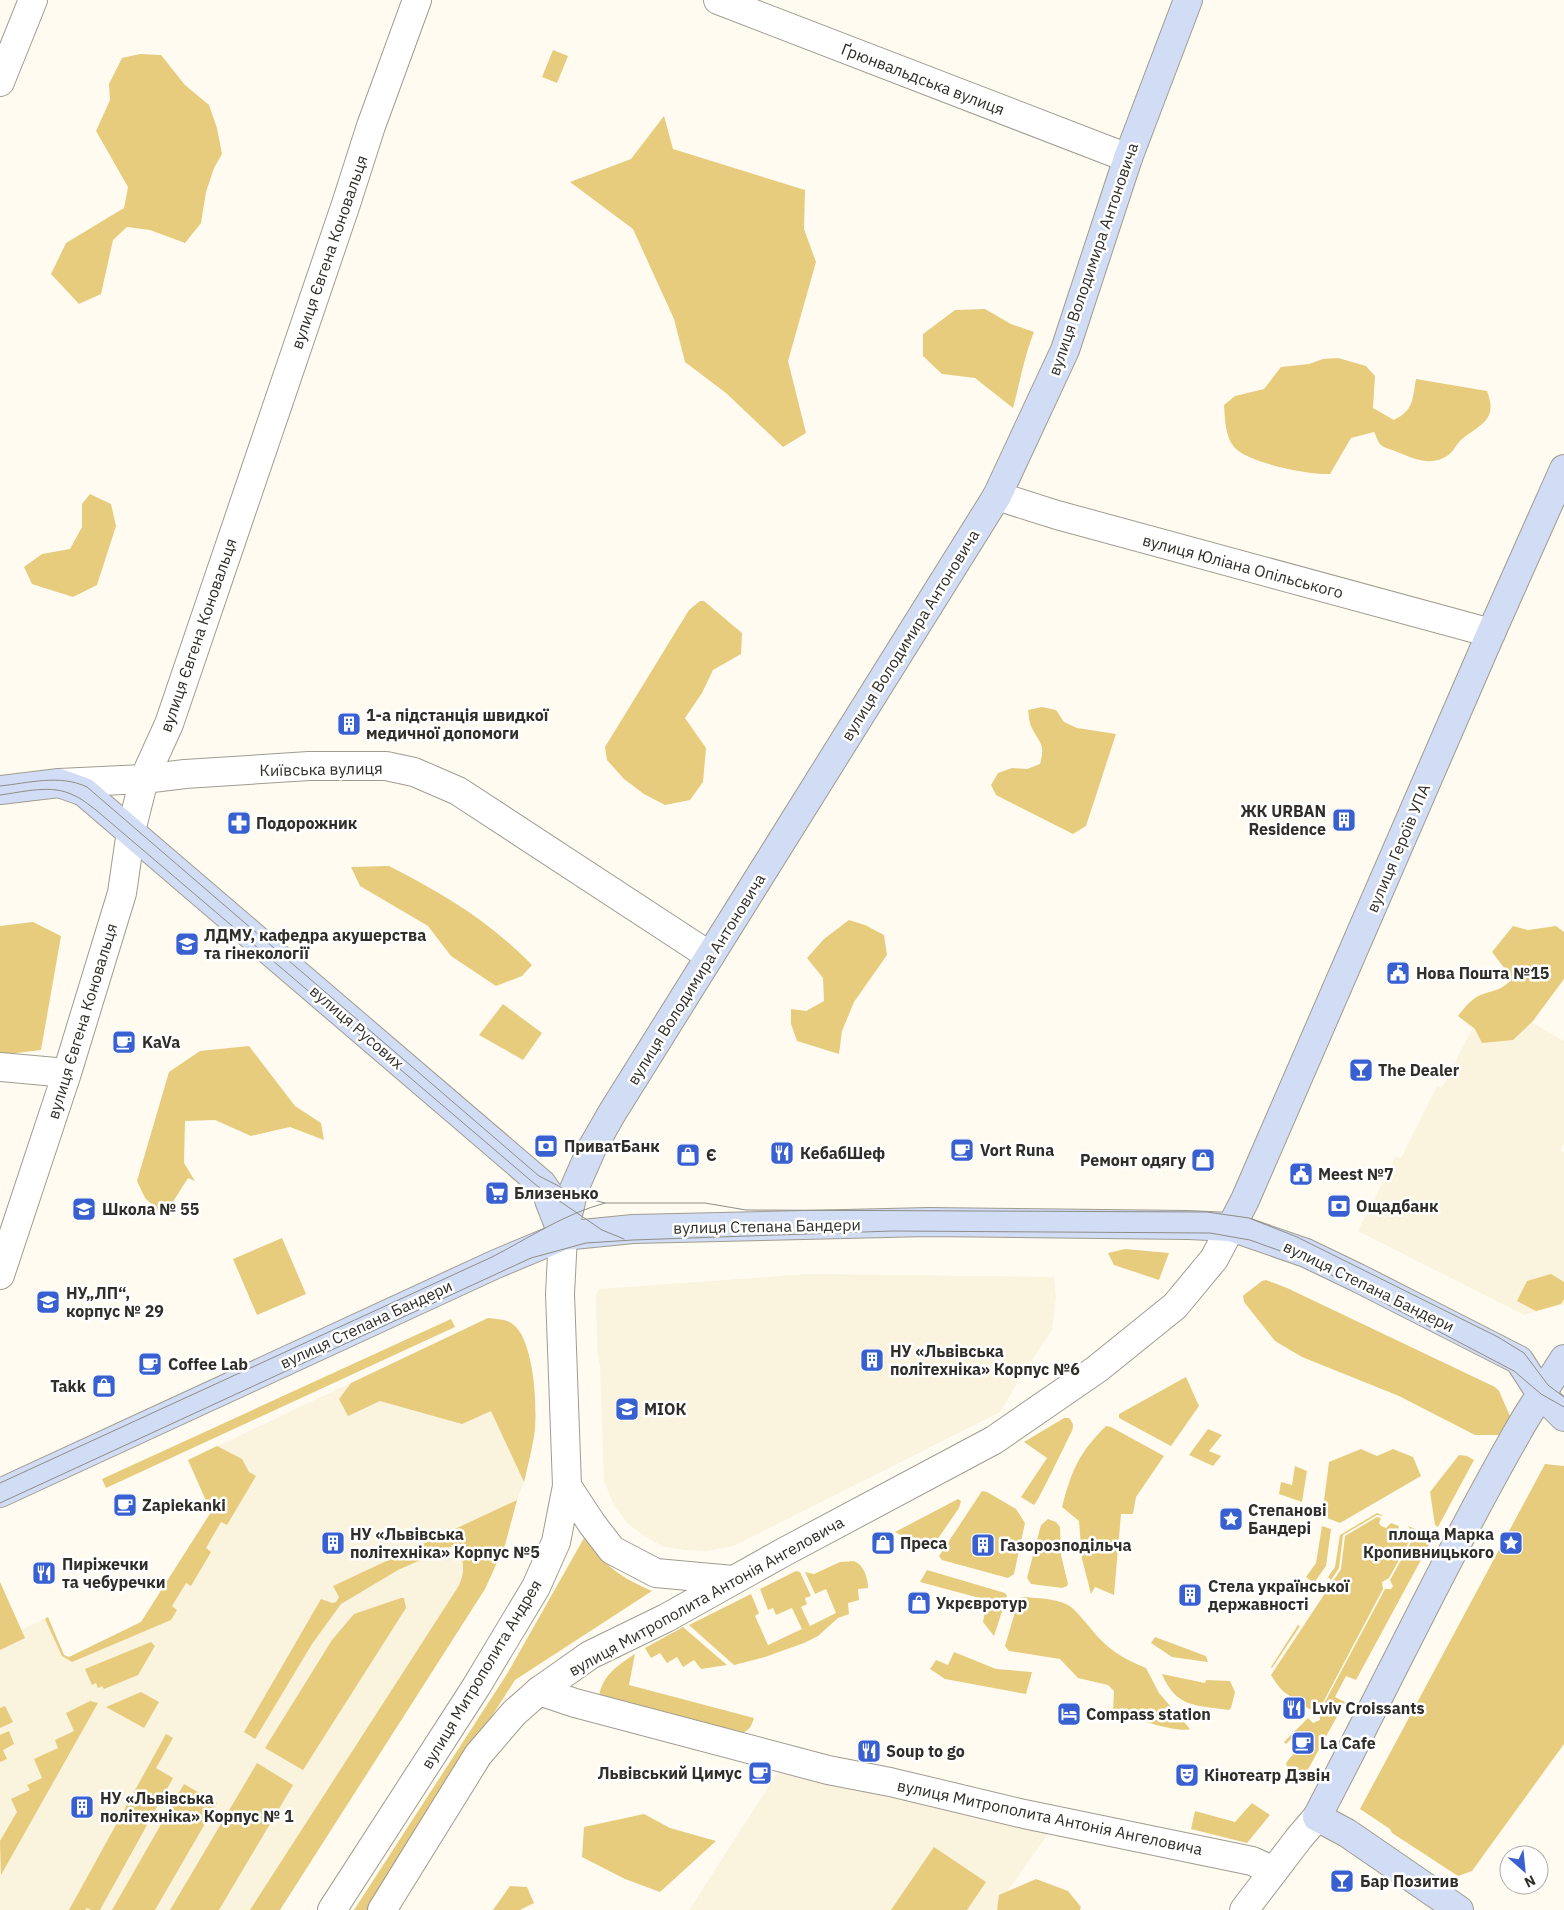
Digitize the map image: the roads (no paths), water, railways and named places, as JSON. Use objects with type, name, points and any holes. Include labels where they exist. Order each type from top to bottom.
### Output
[{"type":"main road","name":"вулиця Володимира Антоновича","points":[[563,1236],[574,1189],[592,1148],[997,496],[1065,350],[1128,158],[1188,0]]},
{"type":"main road","name":"вулиця Героїв УПА","points":[[1231,1227],[1249,1191],[1490,633],[1564,469]]},
{"type":"main road","name":"Київська вулиця","points":[[0,790],[59,783],[84,792],[131,832]]},
{"type":"main road","name":"вулиця Русових","points":[[131,832],[542,1184],[549,1194],[549,1200],[563,1236]]},
{"type":"main road","name":"вулиця Степана Бандери","points":[[0,1493],[496,1264],[563,1236],[633,1230],[928,1222],[1231,1227],[1306,1253],[1519,1360],[1541,1394],[1564,1417]]},
{"type":"main road","points":[[1460,1910],[1347,1834],[1317,1817],[1517,1432],[1564,1359]]},
{"type":"street","points":[[0,82],[33,0]]},
{"type":"street","name":"вулиця Євгена Коновальця","points":[[0,1275],[67,1073],[122,893],[131,832],[144,779],[169,724],[371,126],[417,0]]},
{"type":"street","name":"Ґрюнвальдська вулиця","points":[[718,0],[750,6],[1128,158]]},
{"type":"street","name":"вулиця Юліана Опільського","points":[[997,496],[1057,516],[1490,633]]},
{"type":"street","name":"Київська вулиця","points":[[59,783],[144,779],[185,774],[309,766],[386,766],[414,772],[458,791],[710,956]]},
{"type":"street","points":[[0,1067],[67,1073]]},
{"type":"street","name":"вулиця Митрополита Антонія Ангеловича","points":[[539,1691],[590,1656],[666,1618],[784,1552],[994,1440],[1097,1369],[1175,1306],[1214,1259],[1231,1227]]},
{"type":"street","name":"вулиця Митрополита Андрея","points":[[332,1910],[476,1687],[536,1587],[556,1542],[567,1486],[560,1294],[563,1236]]},
{"type":"street","points":[[567,1486],[612,1550],[656,1573],[734,1580]]},
{"type":"street","points":[[382,1910],[478,1755],[514,1713],[539,1691]]},
{"type":"street","name":"вулиця Митрополита Антонія Ангеловича","points":[[539,1691],[575,1703],[828,1770],[890,1782],[1024,1814],[1252,1861],[1274,1871]]},
{"type":"street","points":[[1244,1910],[1317,1817]]},
{"type":"tram line","points":[[0,786],[55,780],[77,783],[87,787],[539,1176],[578,1196],[605,1203],[705,1203],[746,1210],[1207,1212],[1249,1218],[1297,1237],[1498,1337],[1524,1353],[1548,1385],[1564,1397]]},
{"type":"tram line","points":[[0,795],[47,789],[65,792],[85,802],[536,1185],[602,1230],[624,1239]]},
{"type":"tram line","points":[[0,1483],[492,1257],[575,1213],[605,1203]]},
{"type":"tram line","points":[[0,1503],[531,1258],[586,1243],[633,1240],[892,1231],[1210,1233],[1250,1240],[1297,1257],[1514,1371],[1541,1394],[1564,1407]]},
{"type":"place","name":"1-а підстанція швидкої медичної допомоги","points":[[349,724]]},
{"type":"place","name":"ЖК URBAN Residence","points":[[1344,820]]},
{"type":"place","name":"Подорожник","points":[[239,823]]},
{"type":"place","name":"ЛДМУ, кафедра акушерства та гінекології","points":[[187,944]]},
{"type":"place","name":"Нова Пошта №15","points":[[1398,973]]},
{"type":"place","name":"KaVa","points":[[124,1042]]},
{"type":"place","name":"The Dealer","points":[[1361,1070]]},
{"type":"place","name":"ПриватБанк","points":[[546,1146]]},
{"type":"place","name":"Vort Runa","points":[[962,1150]]},
{"type":"place","name":"КебабШеф","points":[[782,1153]]},
{"type":"place","name":"Є","points":[[688,1155]]},
{"type":"place","name":"Ремонт одягу","points":[[1203,1160]]},
{"type":"place","name":"Meest №7","points":[[1301,1174]]},
{"type":"place","name":"Близенько","points":[[497,1193]]},
{"type":"place","name":"Ощадбанк","points":[[1339,1206]]},
{"type":"place","name":"Школа № 55","points":[[84,1209]]},
{"type":"place","name":"НУ„ЛП“, корпус № 29","points":[[48,1302]]},
{"type":"place","name":"НУ «Львівська політехніка» Корпус №6","points":[[872,1360]]},
{"type":"place","name":"Coffee Lab","points":[[150,1364]]},
{"type":"place","name":"Takk","points":[[104,1386]]},
{"type":"place","name":"МІОК","points":[[627,1409]]},
{"type":"place","name":"Zapiekanki","points":[[125,1505]]},
{"type":"place","name":"Степанові Бандері","points":[[1231,1519]]},
{"type":"place","name":"НУ «Львівська політехніка» Корпус №5","points":[[333,1543]]},
{"type":"place","name":"Преса","points":[[883,1543]]},
{"type":"place","name":"площа Марка Кропивницького","points":[[1511,1543]]},
{"type":"place","name":"Газорозподільча","points":[[983,1545]]},
{"type":"place","name":"Пиріжечки та чебуречки","points":[[44,1573]]},
{"type":"place","name":"Стела української державності","points":[[1190,1595]]},
{"type":"place","name":"Укрєвротур","points":[[919,1603]]},
{"type":"place","name":"Lviv Croissants","points":[[1294,1708]]},
{"type":"place","name":"Compass station","points":[[1069,1714]]},
{"type":"place","name":"La Cafe","points":[[1303,1743]]},
{"type":"place","name":"Soup to go","points":[[869,1751]]},
{"type":"place","name":"Львівський Цимус","points":[[760,1773]]},
{"type":"place","name":"Кінотеатр Дзвін","points":[[1187,1775]]},
{"type":"place","name":"НУ «Львівська політехніка» Корпус № 1","points":[[82,1807]]},
{"type":"place","name":"Бар Позитив","points":[[1342,1881]]}]
